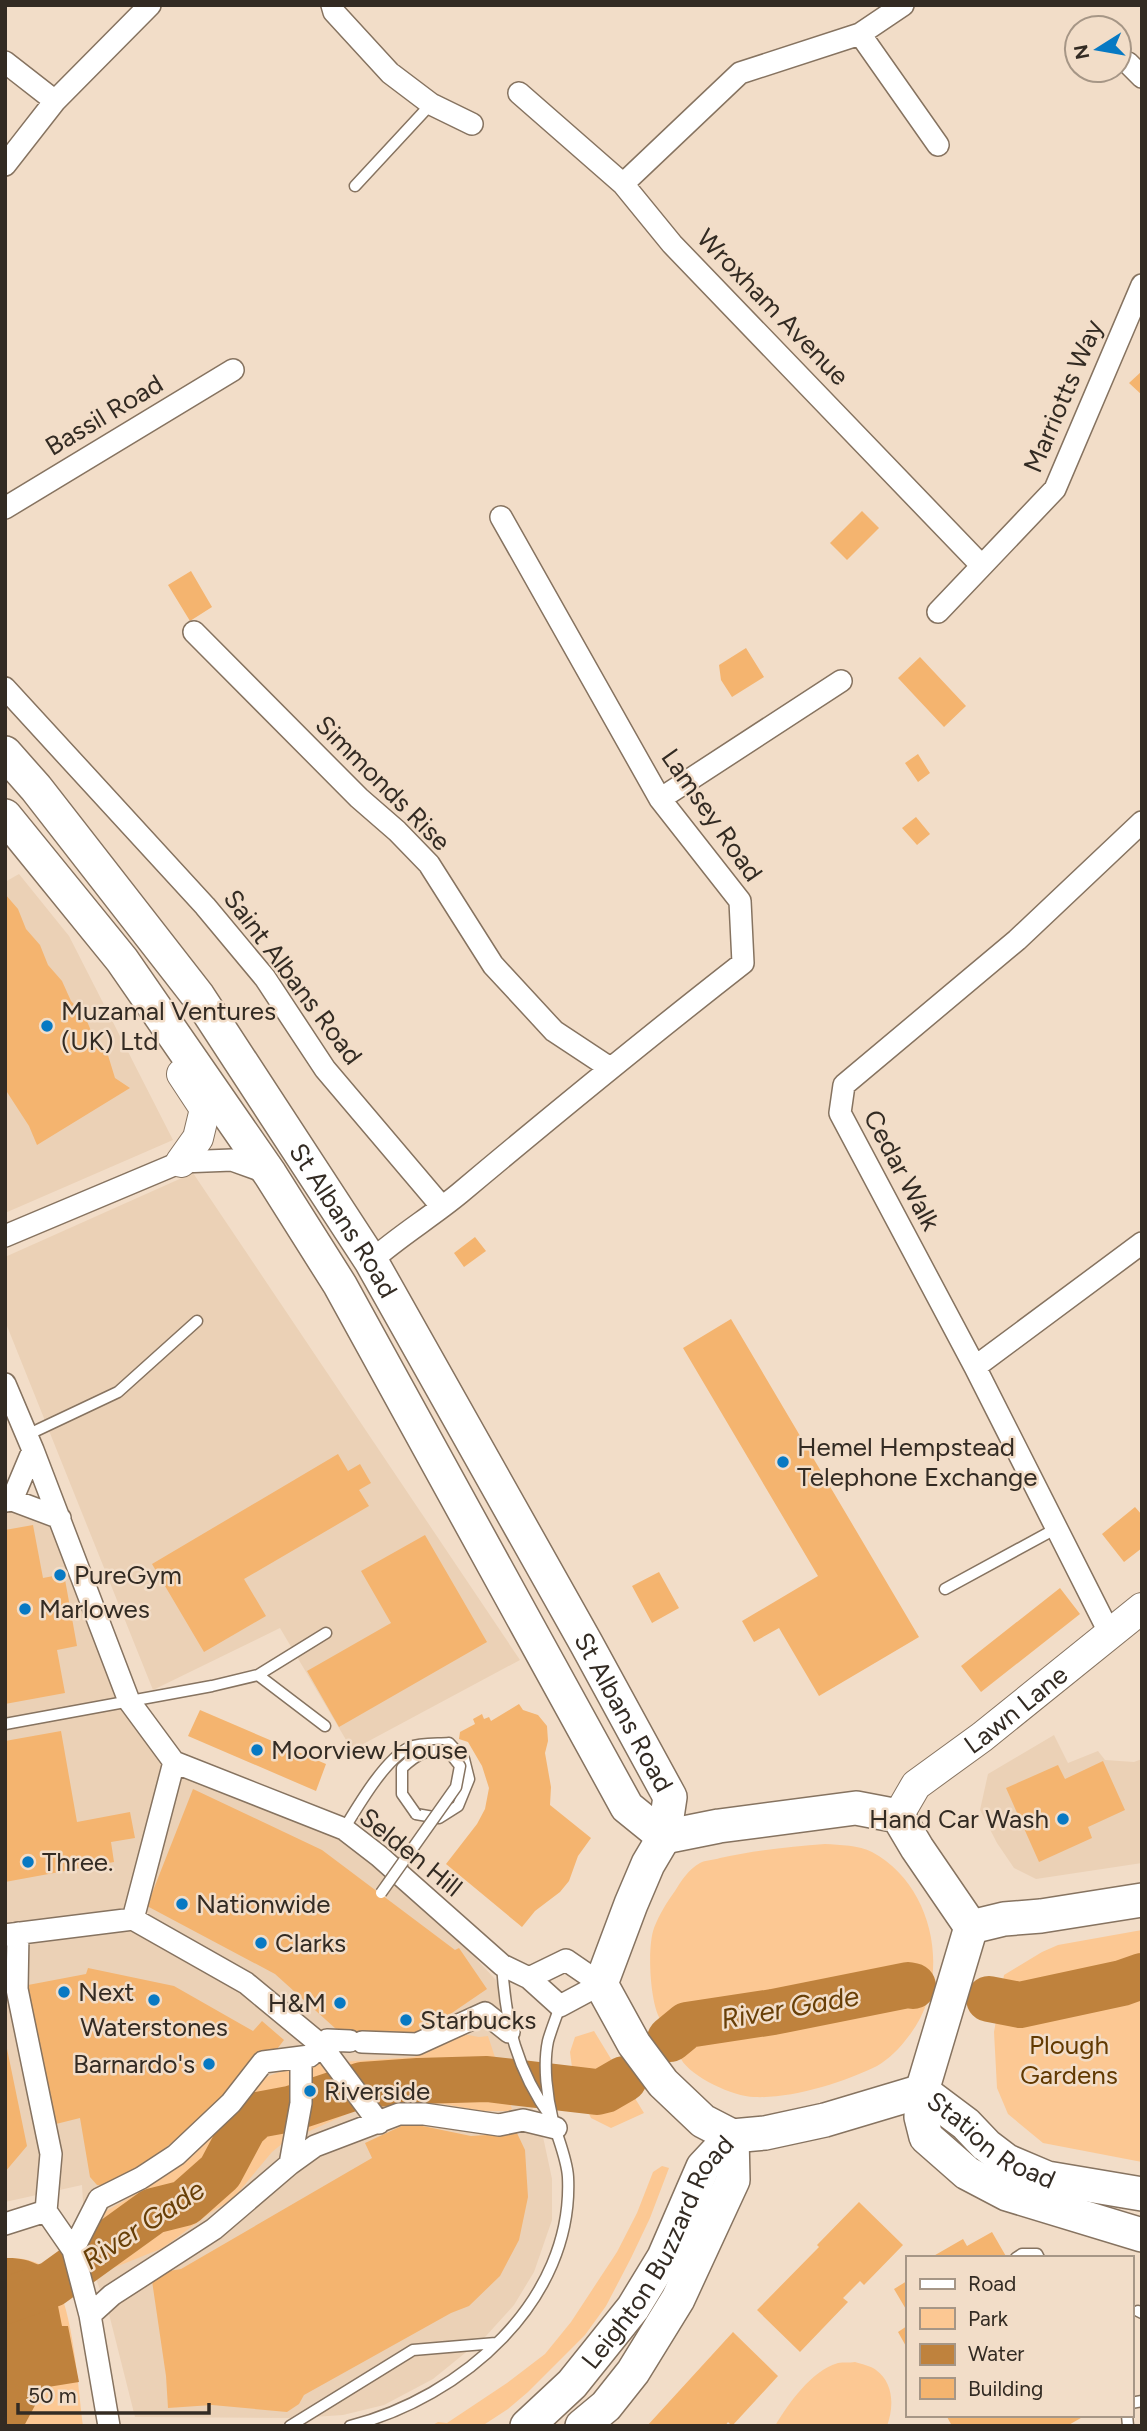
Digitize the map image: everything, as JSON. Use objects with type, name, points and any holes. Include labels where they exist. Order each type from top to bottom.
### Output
[{"type":"main road","name":"St Albans Road","points":[[5,753],[36,788],[198,996],[371,1262],[670,1797],[664,1837]]},
{"type":"main road","name":"St Albans Road","points":[[5,816],[136,980],[303,1225],[380,1354],[627,1807],[664,1837]]},
{"type":"main road","points":[[303,1225],[356,1268],[371,1262],[374,1298],[460,1461],[475,1527]]},
{"type":"main road","points":[[856,1808],[898,1816],[916,1848],[971,1927],[922,2091],[825,2120],[765,2133],[732,2136],[703,2121],[663,2083],[634,2044],[601,1984],[631,1903],[648,1864],[664,1837],[719,1826],[856,1808]]},
{"type":"main road","points":[[971,1927],[1004,1919],[1142,1900]]},
{"type":"main road","name":"Station Road","points":[[922,2091],[966,2124],[986,2146],[1007,2161],[1046,2178],[1142,2194]]},
{"type":"main road","name":"Station Road","points":[[922,2091],[921,2117],[926,2137],[967,2173],[1007,2194],[1142,2235]]},
{"type":"main road","name":"Leighton Buzzard Road","points":[[527,2426],[572,2385],[632,2308],[664,2257],[704,2167],[732,2136]]},
{"type":"main road","name":"Leighton Buzzard Road","points":[[582,2426],[606,2406],[633,2372],[678,2299],[733,2180],[732,2136]]},
{"type":"street","points":[[5,165],[55,101],[150,5]]},
{"type":"street","points":[[332,5],[334,12],[390,73],[431,104],[472,124]]},
{"type":"street","points":[[623,184],[740,73],[860,34],[903,5]]},
{"type":"street","points":[[860,34],[938,145]]},
{"type":"street","points":[[5,62],[55,101]]},
{"type":"street","name":"Wroxham Avenue","points":[[519,93],[623,184],[672,244],[982,565]]},
{"type":"street","name":"Marriotts Way","points":[[938,612],[1055,489],[1140,293]]},
{"type":"street","name":"Bassil Road","points":[[5,508],[233,370]]},
{"type":"street","name":"Lamsey Road","points":[[442,1208],[610,1068],[743,963],[740,901],[660,799],[501,517]]},
{"type":"street","name":"Simmonds Rise","points":[[194,632],[359,798],[429,864],[493,965],[554,1031],[610,1068]]},
{"type":"street","points":[[660,799],[841,681]]},
{"type":"street","name":"Saint Albans Road","points":[[5,688],[205,906],[265,978],[325,1069],[442,1208]]},
{"type":"street","name":"Cedar Walk","points":[[1109,1632],[975,1367],[840,1113],[844,1085],[1017,940],[1142,822]]},
{"type":"street","points":[[136,980],[158,1039],[205,1109],[198,1138],[181,1162]]},
{"type":"street","points":[[5,1235],[181,1162],[232,1160],[270,1174]]},
{"type":"street","points":[[371,1262],[393,1241],[442,1208]]},
{"type":"street","points":[[975,1367],[1142,1242]]},
{"type":"street","points":[[5,1384],[130,1701],[174,1762],[133,1919]]},
{"type":"street","points":[[30,1443],[9,1500],[60,1518]]},
{"type":"street","name":"Lawn Lane","points":[[898,1816],[916,1785],[982,1737],[1142,1608]]},
{"type":"street","name":"Selden Hill","points":[[174,1762],[344,1829],[379,1856],[502,1965],[529,1978],[560,2006]]},
{"type":"street","points":[[109,2426],[90,2315],[73,2250],[47,2211],[51,2154],[17,1989],[11,1934],[133,1919],[246,1983],[321,2045],[379,2123]]},
{"type":"street","points":[[529,1978],[566,1960],[601,1984],[560,2006]]},
{"type":"street","points":[[73,2250],[99,2199],[141,2178],[176,2155],[232,2103],[263,2063],[310,2056],[327,2040],[417,2044],[485,2013],[509,2032]]},
{"type":"street","points":[[290,2164],[301,2102],[301,2058]]},
{"type":"street","points":[[90,2315],[112,2295],[214,2230],[290,2164],[315,2146],[399,2114],[499,2125],[523,2120],[555,2125]]},
{"type":"street","points":[[5,2224],[47,2211]]},
{"type":"lane","points":[[355,186],[431,104]]},
{"type":"lane","points":[[30,1443],[118,1392],[197,1321]]},
{"type":"lane","points":[[945,1589],[1057,1528]]},
{"type":"lane","points":[[5,1724],[258,1675],[327,1633]]},
{"type":"lane","points":[[258,1675],[325,1726]]},
{"type":"lane","points":[[344,1829],[363,1797],[386,1768],[411,1747],[449,1743],[464,1759],[470,1779],[458,1805],[439,1818],[427,1816],[416,1814],[402,1794],[402,1768],[416,1755],[431,1749],[447,1751],[460,1766],[456,1787],[448,1798],[441,1808],[433,1819],[381,1893]]},
{"type":"lane","points":[[502,1965],[509,2032],[535,2096],[555,2125]]},
{"type":"lane","points":[[350,2426],[395,2412],[424,2398],[480,2358],[525,2314],[548,2276],[566,2217],[568,2175],[549,2094],[547,2063],[548,2042],[560,2006]]},
{"type":"lane","points":[[1019,2256],[1038,2256]]},
{"type":"lane","points":[[290,2426],[413,2350],[496,2343]]},
{"type":"shaded area","points":[[19,874],[69,936],[173,1140],[5,1213],[5,882]]},
{"type":"shaded area","points":[[193,1173],[520,1660],[352,1750],[280,1628],[153,1690],[5,1321],[5,1257]]},
{"type":"shaded area","points":[[5,1501],[60,1518],[129,1701],[174,1762],[379,1856],[496,1980],[534,2113],[542,2132],[552,2179],[552,2220],[534,2272],[514,2305],[486,2336],[433,2379],[384,2405],[343,2415],[297,2418],[135,2417],[108,2310],[86,2253],[82,2185],[5,2202]]},
{"type":"shaded area","points":[[1054,1735],[1068,1763],[1098,1751],[1105,1760],[1134,1762],[1142,1759],[1142,1863],[1036,1879],[1014,1868],[980,1810],[988,1774]]},
{"type":"green space","points":[[825,1844],[872,1852],[894,1867],[911,1888],[923,1911],[931,1937],[933,1963],[930,1990],[922,2015],[905,2041],[890,2057],[849,2078],[801,2092],[769,2097],[746,2096],[725,2090],[703,2079],[686,2066],[659,2017],[650,1973],[654,1928],[683,1879],[700,1863],[759,1851]]},
{"type":"green space","name":"Plough Gardens","points":[[1142,1930],[1142,2162],[1043,2143],[1008,2114],[997,2088],[994,2032],[1004,1975],[1058,1945]]},
{"type":"green space","points":[[594,2031],[644,2113],[611,2128],[591,2118],[574,2083],[570,2052],[575,2037]]},
{"type":"green space","points":[[463,2034],[488,2036],[512,2109],[481,2111],[411,2098],[397,2098],[356,2110],[283,2143],[272,2152],[232,2200],[211,2212],[163,2248],[113,2268],[107,2250],[103,2213],[158,2181],[187,2160],[240,2108],[258,2082],[289,2068],[313,2064],[414,2057]]},
{"type":"green space","points":[[662,2166],[669,2168],[650,2218],[606,2306],[585,2335],[528,2392],[482,2426],[431,2426],[438,2422],[447,2423],[545,2354],[571,2322],[617,2252],[637,2213],[653,2172]]},
{"type":"green space","points":[[5,2258],[37,2263],[46,2269],[55,2281],[73,2343],[83,2426],[5,2426]]},
{"type":"green space","points":[[855,2362],[882,2375],[889,2388],[891,2411],[887,2426],[775,2426],[810,2380],[838,2363]]},
{"type":"water","points":[[5,2258],[35,2263],[43,2267],[55,2280],[63,2299],[57,2301],[62,2326],[68,2326],[79,2382],[48,2387],[24,2426],[5,2426]]},
{"type":"building","points":[[1142,371],[1142,395],[1129,383]]},
{"type":"building","points":[[862,511],[879,528],[847,560],[830,543]]},
{"type":"building","points":[[191,571],[212,607],[190,621],[168,585]]},
{"type":"building","points":[[746,648],[764,677],[732,697],[721,680],[719,665]]},
{"type":"building","points":[[920,657],[966,706],[944,727],[898,678]]},
{"type":"building","points":[[918,754],[930,773],[918,782],[905,763]]},
{"type":"building","points":[[916,817],[930,834],[917,845],[902,828]]},
{"type":"building","name":"Muzamal Ventures (UK) Ltd","points":[[5,894],[18,909],[26,929],[40,945],[48,965],[62,981],[71,1001],[85,1016],[93,1036],[107,1052],[115,1078],[130,1088],[37,1145],[29,1126],[5,1089]]},
{"type":"building","points":[[475,1237],[486,1251],[464,1267],[454,1253]]},
{"type":"building","name":"Hemel Hempstead Telephone Exchange","points":[[731,1319],[919,1637],[819,1696],[779,1628],[754,1642],[742,1621],[818,1576],[683,1348]]},
{"type":"building","points":[[338,1454],[348,1471],[360,1464],[371,1483],[359,1490],[369,1506],[244,1579],[266,1616],[204,1652],[152,1564]]},
{"type":"building","points":[[1135,1507],[1142,1515],[1142,1548],[1124,1562],[1102,1534]]},
{"type":"building","name":"Marlowes","points":[[33,1525],[43,1578],[64,1574],[77,1646],[57,1650],[65,1693],[5,1704],[5,1530]]},
{"type":"building","points":[[425,1535],[487,1642],[339,1727],[307,1671],[391,1623],[361,1571]]},
{"type":"building","points":[[659,1572],[679,1608],[652,1623],[632,1586]]},
{"type":"building","points":[[1060,1588],[1080,1614],[981,1692],[961,1666]]},
{"type":"building","points":[[519,1704],[523,1710],[538,1715],[547,1726],[548,1741],[545,1753],[551,1787],[550,1805],[591,1838],[578,1856],[569,1881],[560,1892],[535,1911],[522,1927],[446,1864],[477,1824],[485,1809],[489,1788],[482,1766],[468,1742],[459,1739],[460,1732],[475,1724],[473,1719],[482,1714],[484,1719],[489,1717],[491,1721]]},
{"type":"building","name":"Moorview House","points":[[200,1710],[326,1764],[316,1791],[188,1736]]},
{"type":"building","points":[[61,1731],[77,1822],[130,1812],[135,1838],[111,1842],[114,1862],[5,1882],[5,1741]]},
{"type":"building","name":"Hand Car Wash","points":[[1103,1761],[1125,1810],[1088,1827],[1092,1838],[1039,1862],[1006,1788],[1058,1765],[1065,1779]]},
{"type":"building","points":[[193,1789],[322,1850],[455,1950],[459,1948],[487,1989],[421,2034],[376,2031],[356,2047],[275,1974],[147,1906]]},
{"type":"building","points":[[88,1968],[174,1986],[253,2031],[262,2021],[284,2040],[270,2058],[191,2127],[147,2163],[106,2186],[97,2185],[90,2177],[80,2118],[52,2125],[38,2057],[28,1985],[86,1974]]},
{"type":"building","points":[[5,2039],[27,2146],[5,2172]]},
{"type":"building","points":[[408,2123],[471,2136],[517,2133],[525,2150],[528,2197],[519,2240],[500,2276],[469,2306],[451,2313],[304,2395],[299,2404],[287,2412],[212,2405],[168,2408],[151,2274],[181,2269],[372,2158],[365,2143]]},
{"type":"building","points":[[859,2202],[903,2245],[864,2285],[860,2281],[843,2298],[848,2302],[800,2352],[757,2310]]},
{"type":"building","points":[[992,2232],[1006,2256],[933,2256],[963,2239],[967,2246]]},
{"type":"building","points":[[906,2282],[906,2309],[894,2289]]},
{"type":"building","points":[[906,2327],[906,2346],[898,2332]]},
{"type":"building","points":[[733,2332],[778,2376],[732,2426],[728,2422],[725,2426],[647,2426]]},
{"type":"building","points":[[947,2417],[1083,2417],[1067,2426],[952,2426]]},
{"type":"waterway","name":"River Gade","points":[[989,1999],[1020,2005],[1122,1983],[1142,1976]]},
{"type":"waterway","name":"River Gade","points":[[670,2039],[687,2025],[913,1986]]},
{"type":"waterway","name":"River Gade","points":[[5,2301],[52,2284],[153,2211],[185,2203],[220,2172],[244,2127],[257,2115],[290,2109],[362,2085],[487,2079],[597,2092],[624,2079]]},
{"type":"place","name":"Muzamal Ventures (UK) Ltd","points":[[47,1026]]},
{"type":"place","name":"Hemel Hempstead Telephone Exchange","points":[[783,1462]]},
{"type":"place","name":"PureGym","points":[[60,1575]]},
{"type":"place","name":"Marlowes","points":[[25,1609]]},
{"type":"place","name":"Moorview House","points":[[257,1750]]},
{"type":"place","name":"Hand Car Wash","points":[[1063,1819]]},
{"type":"place","name":"Three.","points":[[28,1862]]},
{"type":"place","name":"Nationwide","points":[[182,1904]]},
{"type":"place","name":"Clarks","points":[[261,1943]]},
{"type":"place","name":"Next","points":[[64,1992]]},
{"type":"place","name":"Waterstones","points":[[154,2000]]},
{"type":"place","name":"H&M","points":[[340,2003]]},
{"type":"place","name":"Starbucks","points":[[406,2020]]},
{"type":"place","name":"Barnardo's","points":[[209,2064]]},
{"type":"place","name":"Riverside","points":[[310,2091]]}]
